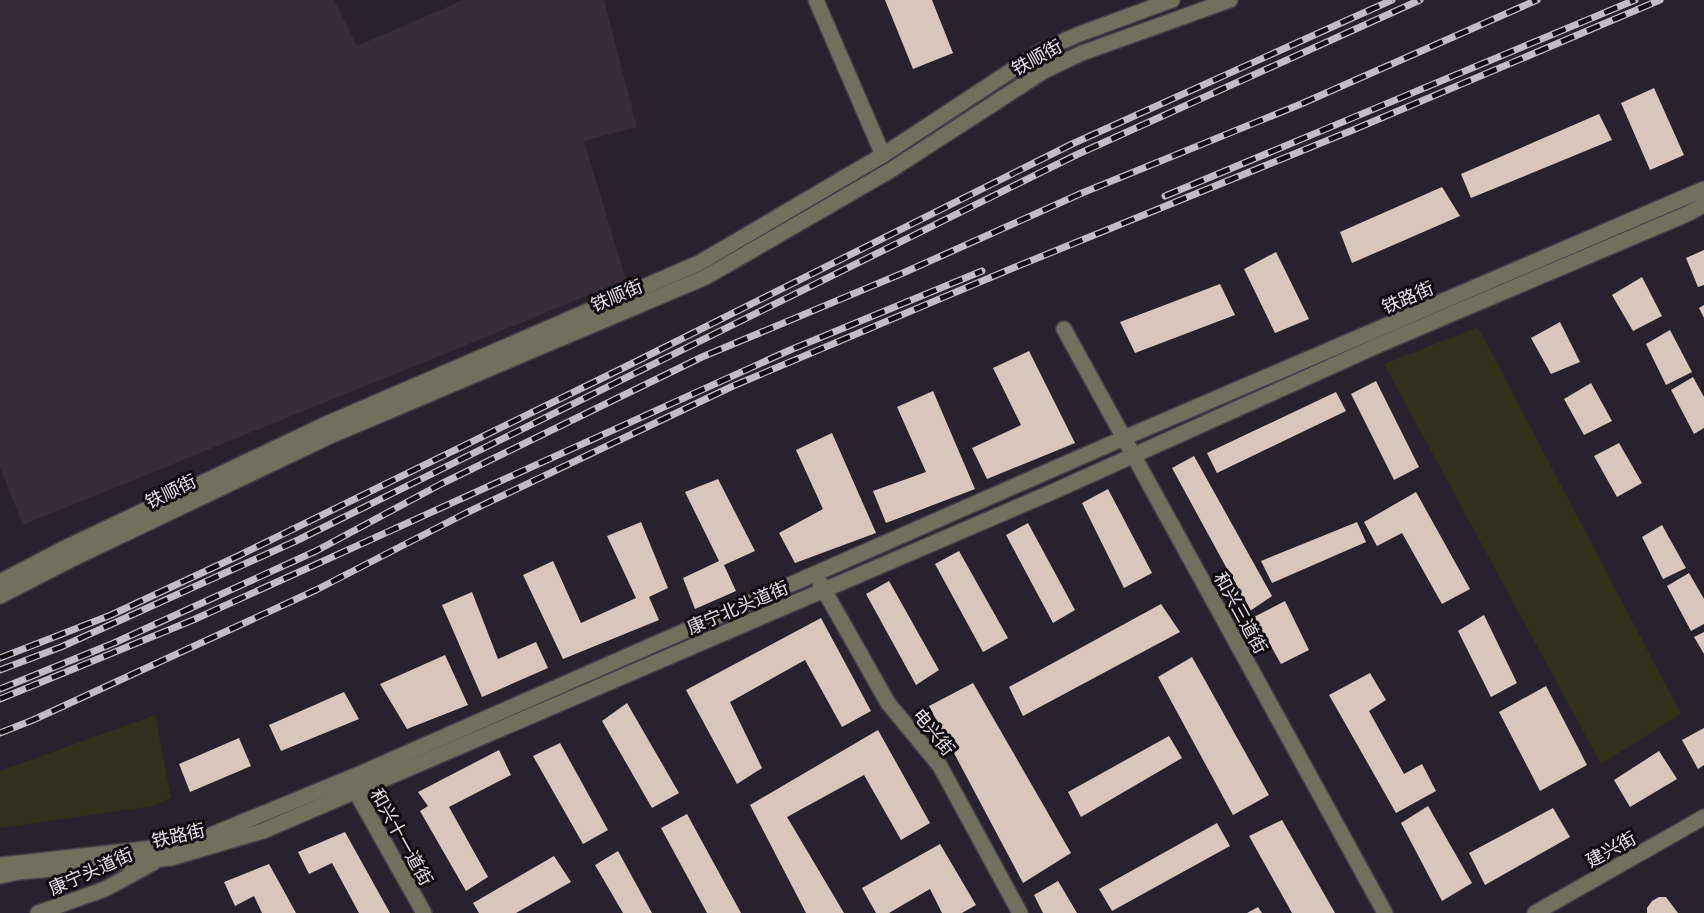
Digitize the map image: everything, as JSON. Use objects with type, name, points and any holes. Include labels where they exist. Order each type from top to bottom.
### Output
[{"type":"main road","points":[[816,0],[883,155]]},
{"type":"main road","name":"铁顺街","points":[[0,582],[65,548],[322,426],[699,263],[883,155],[1041,51],[1077,35],[1172,0]]},
{"type":"main road","name":"铁顺街","points":[[0,596],[70,560],[330,436],[706,277],[891,170],[1044,71],[1082,53],[1230,0]]},
{"type":"main road","name":"铁路街","points":[[1124,438],[1704,189]]},
{"type":"main road","name":"铁路街","points":[[1134,455],[1381,344],[1704,205]]},
{"type":"main road","name":"和兴三道街","points":[[1064,329],[1385,913]]},
{"type":"main road","name":"康宁北头道街","points":[[352,785],[1124,438]]},
{"type":"main road","name":"康宁北头道街","points":[[352,785],[824,590],[1134,455]]},
{"type":"main road","name":"电兴街","points":[[816,575],[888,703],[939,766],[1020,913]]},
{"type":"main road","name":"铁路街","points":[[0,865],[189,844],[352,785]]},
{"type":"main road","name":"铁路街","points":[[0,876],[19,872],[171,858],[263,831],[352,785]]},
{"type":"main road","name":"和兴十一道街","points":[[352,785],[424,913]]},
{"type":"main road","name":"建兴街","points":[[1535,913],[1704,817]]},
{"type":"main road","name":"康宁头道街","points":[[38,913],[105,889],[189,844]]},
{"type":"shaded area","points":[[0,0],[334,0],[357,46],[463,0],[604,0],[637,127],[584,141],[626,280],[23,525],[0,467]]},
{"type":"green space","points":[[1478,327],[1681,714],[1601,764],[1384,364]]},
{"type":"green space","points":[[155,715],[171,798],[153,806],[0,828],[0,771]]},
{"type":"building","points":[[885,0],[932,0],[953,53],[913,69]]},
{"type":"building","points":[[1654,88],[1684,155],[1650,170],[1621,103]]},
{"type":"building","points":[[1599,114],[1612,140],[1471,198],[1461,174]]},
{"type":"building","points":[[1442,187],[1460,216],[1352,263],[1340,232]]},
{"type":"building","points":[[1704,250],[1704,285],[1698,287],[1686,258]]},
{"type":"building","points":[[1276,252],[1309,319],[1275,333],[1244,269]]},
{"type":"building","points":[[1642,277],[1662,316],[1633,331],[1612,295]]},
{"type":"building","points":[[1220,284],[1235,315],[1135,353],[1120,322]]},
{"type":"building","points":[[1704,305],[1704,318],[1699,308]]},
{"type":"building","points":[[1560,322],[1580,362],[1551,374],[1531,338]]},
{"type":"building","points":[[1670,330],[1692,372],[1666,385],[1646,344]]},
{"type":"building","points":[[1029,351],[1075,443],[987,479],[972,448],[1021,425],[993,368]]},
{"type":"building","points":[[1693,377],[1704,397],[1704,428],[1694,434],[1671,390]]},
{"type":"building","points":[[1376,381],[1419,467],[1394,480],[1351,394]]},
{"type":"building","points":[[1591,383],[1612,421],[1584,435],[1564,399]]},
{"type":"building","points":[[933,391],[975,489],[886,523],[873,491],[926,472],[897,407]]},
{"type":"building","points":[[1336,392],[1346,411],[1217,473],[1207,453]]},
{"type":"building","points":[[832,433],[876,533],[795,563],[779,533],[823,509],[796,450]]},
{"type":"building","points":[[1619,443],[1642,483],[1617,497],[1594,456]]},
{"type":"building","points":[[1194,456],[1272,596],[1250,611],[1172,468]]},
{"type":"building","points":[[718,479],[755,551],[724,565],[736,591],[695,609],[683,578],[719,561],[685,492]]},
{"type":"building","points":[[1108,489],[1152,573],[1124,588],[1082,503]]},
{"type":"building","points":[[1416,492],[1470,589],[1442,604],[1402,533],[1377,546],[1364,522]]},
{"type":"building","points":[[641,522],[668,588],[649,597],[659,620],[563,659],[523,575],[553,561],[581,623],[636,598],[607,536]]},
{"type":"building","points":[[1357,522],[1366,542],[1272,583],[1261,561]]},
{"type":"building","points":[[1028,523],[1075,610],[1053,623],[1006,535]]},
{"type":"building","points":[[1662,525],[1686,568],[1663,579],[1642,537]]},
{"type":"building","points":[[959,551],[1008,638],[983,652],[935,564]]},
{"type":"building","points":[[1689,573],[1704,599],[1704,624],[1691,631],[1667,586]]},
{"type":"building","points":[[889,581],[939,670],[916,685],[866,594]]},
{"type":"building","points":[[472,592],[498,659],[536,642],[548,668],[482,697],[442,605]]},
{"type":"building","points":[[1285,601],[1309,650],[1281,664],[1254,617]]},
{"type":"building","points":[[1161,604],[1180,632],[1023,716],[1009,687]]},
{"type":"building","points":[[1484,615],[1517,683],[1491,697],[1458,631]]},
{"type":"building","points":[[821,618],[871,711],[842,727],[805,660],[730,702],[762,768],[737,784],[686,690]]},
{"type":"building","points":[[1704,632],[1704,654],[1694,637]]},
{"type":"building","points":[[445,655],[468,705],[407,729],[380,684]]},
{"type":"building","points":[[1192,657],[1269,795],[1233,815],[1158,677]]},
{"type":"building","points":[[1370,673],[1386,700],[1369,711],[1404,774],[1422,764],[1436,791],[1396,813],[1329,695]]},
{"type":"building","points":[[973,683],[1071,853],[1023,883],[929,706]]},
{"type":"building","points":[[1546,686],[1587,765],[1540,791],[1499,712]]},
{"type":"building","points":[[344,692],[359,719],[281,751],[269,725]]},
{"type":"building","points":[[627,703],[679,793],[652,808],[602,721]]},
{"type":"building","points":[[1704,728],[1704,765],[1698,769],[1682,740]]},
{"type":"building","points":[[878,730],[930,823],[901,840],[864,775],[787,817],[844,913],[806,913],[750,805]]},
{"type":"building","points":[[1169,736],[1182,758],[1081,817],[1068,792]]},
{"type":"building","points":[[239,738],[251,766],[190,792],[179,764]]},
{"type":"building","points":[[560,743],[608,830],[583,844],[533,756]]},
{"type":"building","points":[[499,750],[511,775],[449,807],[488,877],[466,891],[420,811],[428,806],[418,792]]},
{"type":"building","points":[[1659,751],[1677,779],[1630,807],[1614,780]]},
{"type":"building","points":[[1428,806],[1472,883],[1442,901],[1401,823]]},
{"type":"building","points":[[1553,808],[1570,837],[1485,885],[1469,853]]},
{"type":"building","points":[[687,814],[741,913],[707,913],[661,828]]},
{"type":"building","points":[[1282,820],[1335,913],[1292,913],[1249,836]]},
{"type":"building","points":[[1217,823],[1230,846],[1112,911],[1099,889]]},
{"type":"building","points":[[345,832],[390,913],[359,913],[332,863],[309,874],[298,852]]},
{"type":"building","points":[[940,844],[976,905],[962,913],[942,913],[930,889],[889,913],[876,913],[862,888]]},
{"type":"building","points":[[618,851],[652,913],[623,913],[595,865]]},
{"type":"building","points":[[554,856],[571,882],[516,913],[479,913],[473,903]]},
{"type":"building","points":[[269,864],[296,913],[262,913],[254,896],[235,906],[224,882]]},
{"type":"building","points":[[1058,881],[1077,913],[1043,913],[1034,895]]},
{"type":"building","points":[[1659,897],[1666,897],[1678,913],[1647,913],[1647,908],[1652,901]]},
{"type":"building","points":[[1258,907],[1262,913],[1247,913]]},
{"type":"railway","points":[[0,658],[111,615],[238,556],[623,368],[1072,144],[1392,0]]},
{"type":"railway","points":[[0,670],[61,647],[298,540],[1076,155],[1420,0]]},
{"type":"railway","points":[[0,689],[114,643],[316,551],[441,484],[702,357],[903,273],[1082,193],[1301,104],[1537,0]]},
{"type":"railway","points":[[1165,196],[1635,0]]},
{"type":"railway","points":[[0,733],[316,590],[466,513],[733,386],[1013,268],[1353,130],[1660,0]]},
{"type":"railway","points":[[0,699],[193,620],[790,350],[982,271]]}]
